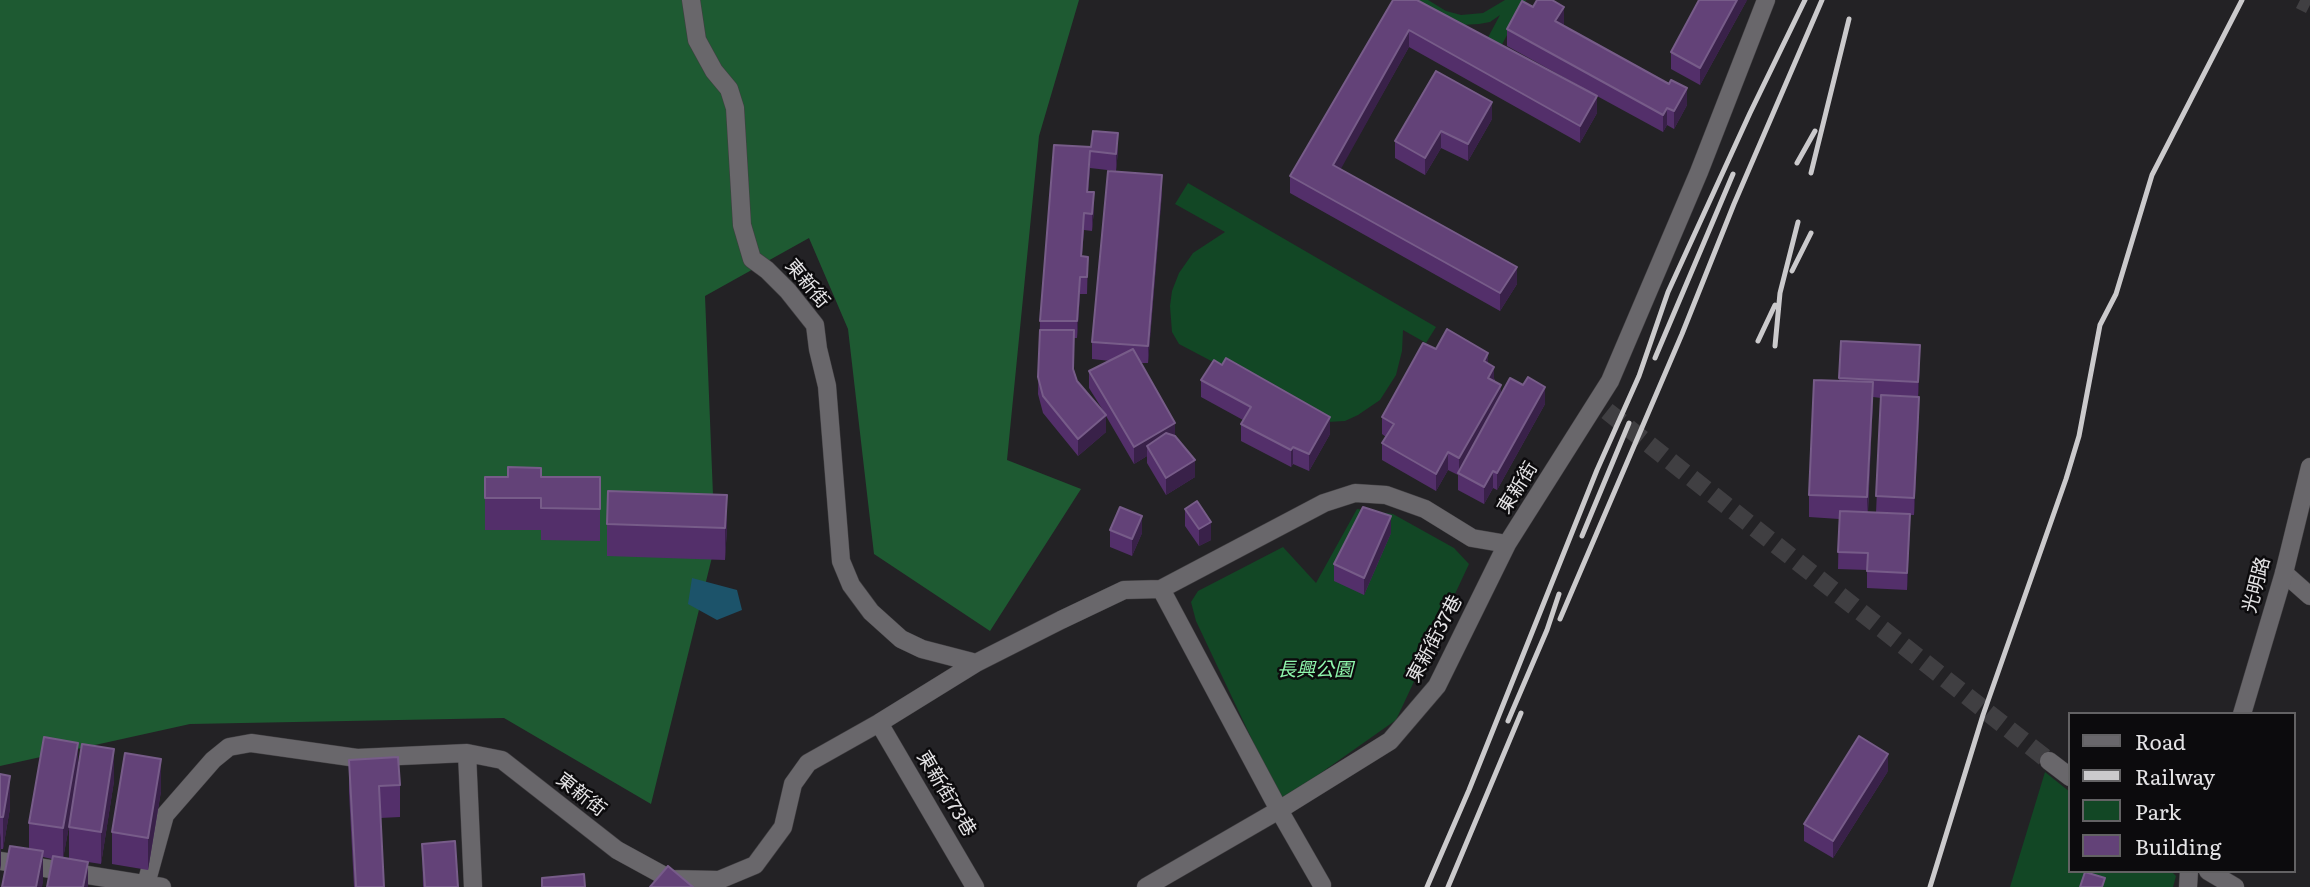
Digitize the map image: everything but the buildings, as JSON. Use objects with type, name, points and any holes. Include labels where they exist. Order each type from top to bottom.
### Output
[{"type":"street","name":"東新街","points":[[691,0],[697,40],[714,71],[729,89],[735,108],[741,225],[752,259],[774,277],[816,325],[818,349],[827,386],[841,561],[851,584],[871,612],[901,639],[922,649],[976,663]]},
{"type":"street","name":"東新街","points":[[154,886],[165,815],[229,747],[251,743],[357,758],[467,753],[502,760],[617,850],[670,879],[719,880],[755,865],[783,827],[793,784],[808,763],[976,663],[1124,590],[1161,589],[1324,503],[1355,493],[1385,495],[1425,509],[1472,538],[1507,544],[1601,408],[1694,184],[1766,0]]},
{"type":"street","name":"光明路","points":[[2243,712],[2284,573],[2310,467]]},
{"type":"street","name":"東新街37巷","points":[[1146,887],[1279,810],[1390,741],[1437,686],[1507,544]]},
{"type":"street","points":[[2284,573],[2310,596]]},
{"type":"street","points":[[1161,589],[1322,885]]},
{"type":"street","name":"東新街73巷","points":[[879,723],[943,828],[975,887]]},
{"type":"street","points":[[467,753],[473,887]]},
{"type":"street","points":[[2049,761],[2068,775]]},
{"type":"street","points":[[0,861],[154,886]]},
{"type":"street","points":[[2212,873],[2236,887]]},
{"type":"green space","points":[[0,0],[1079,0],[1039,136],[1007,460],[1081,489],[990,631],[874,554],[848,329],[809,238],[705,296],[715,545],[651,804],[504,718],[190,724],[0,766]]},
{"type":"green space","points":[[1415,0],[1428,0],[1446,11],[1461,15],[1483,13],[1505,0],[1526,0],[1499,50],[1485,43],[1500,15],[1490,22],[1461,25]]},
{"type":"green space","points":[[1188,183],[1436,327],[1426,343],[1403,330],[1402,351],[1396,375],[1380,400],[1345,421],[1327,422],[1179,344],[1172,332],[1170,306],[1179,273],[1193,253],[1225,232],[1175,204]]},
{"type":"green space","name":"長興公園","points":[[1357,509],[1393,514],[1454,548],[1469,564],[1396,720],[1281,801],[1196,621],[1191,602],[1198,591],[1283,547],[1316,583]]},
{"type":"green space","points":[[2045,772],[2068,790],[2068,873],[2173,873],[2176,876],[2173,887],[2010,887]]},
{"type":"water","points":[[692,578],[737,590],[742,610],[717,620],[688,604]]},
{"type":"tunnel","points":[[2300,0],[2310,5]]},
{"type":"tunnel","points":[[1607,411],[2049,761]]},
{"type":"railway","points":[[1427,887],[1469,790],[1597,470],[1639,376],[1668,292],[1805,0]]},
{"type":"railway","points":[[1560,619],[1822,0]]},
{"type":"railway","points":[[1930,887],[1983,715],[2066,479],[2079,436],[2100,325],[2116,294],[2152,175],[2242,0]]},
{"type":"railway","points":[[1811,173],[1849,19]]},
{"type":"railway","points":[[1797,163],[1815,131]]},
{"type":"railway","points":[[1655,358],[1733,174]]},
{"type":"railway","points":[[1775,346],[1780,293],[1798,222]]},
{"type":"railway","points":[[1792,271],[1811,233]]},
{"type":"railway","points":[[1758,341],[1775,305]]},
{"type":"railway","points":[[1582,536],[1629,423]]},
{"type":"railway","points":[[1508,721],[1547,630],[1559,594]]},
{"type":"railway","points":[[1448,887],[1521,713]]}]
